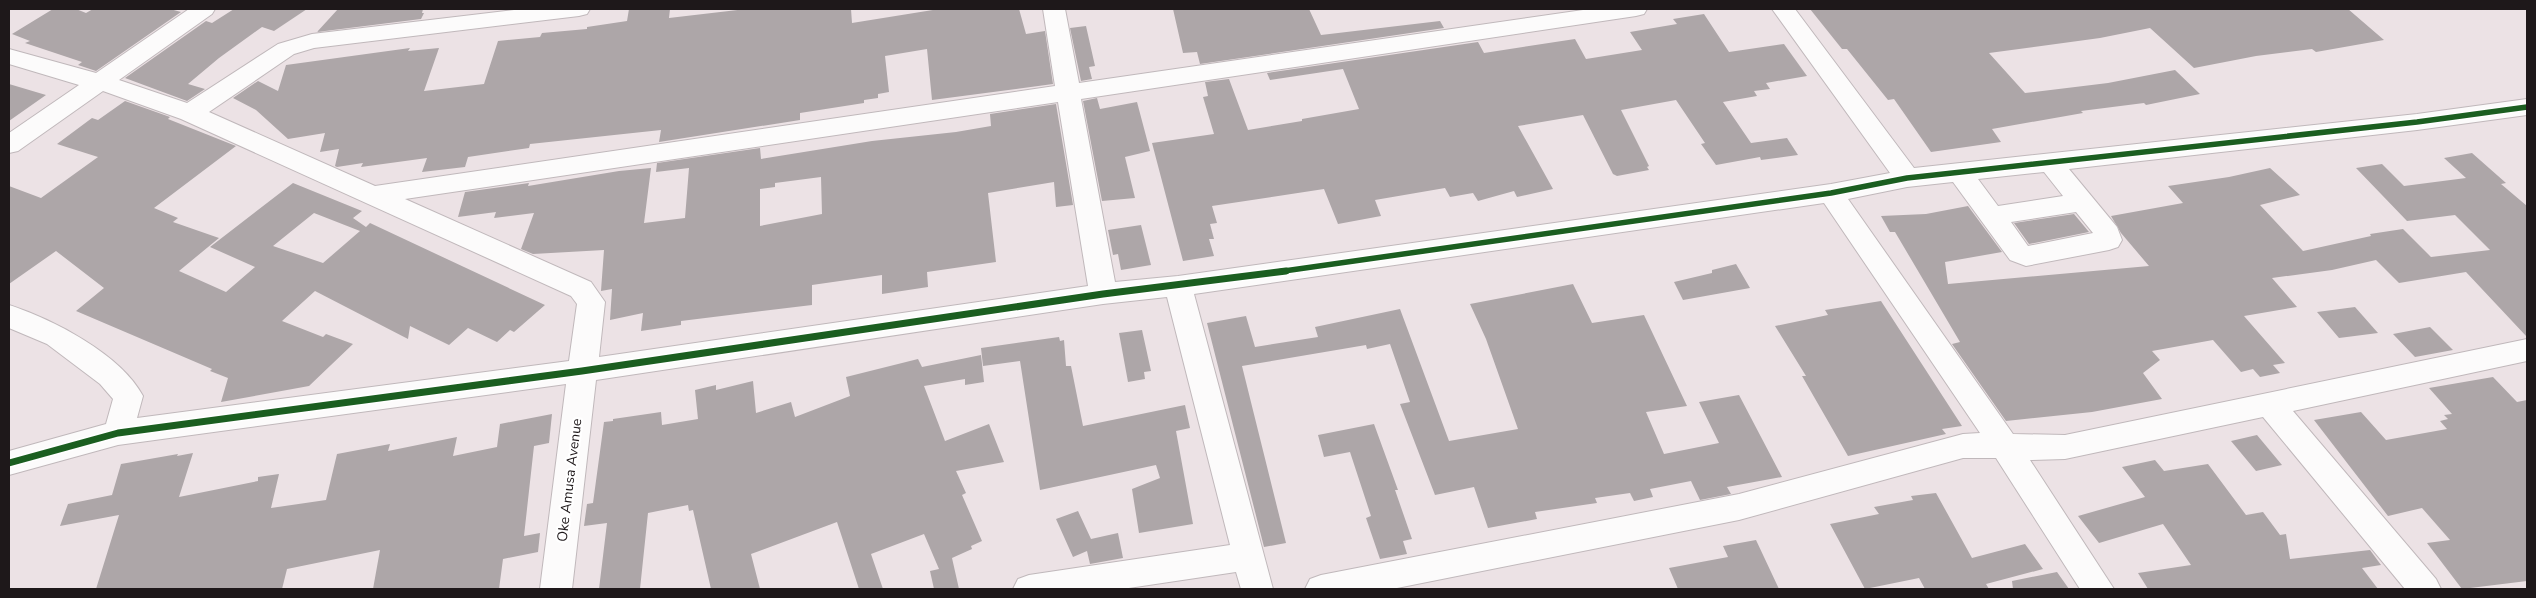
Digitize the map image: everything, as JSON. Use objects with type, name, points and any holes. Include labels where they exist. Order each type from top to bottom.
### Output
[{"type":"street","points":[[9,145],[204,9]]},
{"type":"street","points":[[190,113],[286,48],[312,41],[579,9]]},
{"type":"street","points":[[1054,9],[1103,294]]},
{"type":"street","points":[[372,195],[1069,94],[1636,9]]},
{"type":"street","points":[[1783,9],[1907,178]]},
{"type":"street","name":"Oke Amusa Avenue","points":[[9,56],[74,76],[99,81],[190,113],[581,289],[592,302],[556,589]]},
{"type":"street","points":[[9,463],[118,433],[582,371],[1103,294],[1178,286],[1831,193],[1907,178],[2417,122],[2527,107]]},
{"type":"street","points":[[1960,173],[2019,253],[2026,256],[2109,240],[2108,234],[2080,202],[2049,161]]},
{"type":"street","points":[[1831,193],[2005,446],[2098,589]]},
{"type":"street","points":[[1992,216],[2080,202]]},
{"type":"street","points":[[1178,286],[1257,589]]},
{"type":"street","points":[[9,316],[57,336],[110,376],[128,396],[118,433]]},
{"type":"street","points":[[1321,589],[1739,508],[1962,446],[2005,446],[2042,449],[2065,447],[2269,403],[2523,356]]},
{"type":"street","points":[[2269,403],[2425,589]]},
{"type":"street","points":[[1029,589],[1249,556]]},
{"type":"building","points":[[53,9],[76,9],[86,13],[93,9],[170,9],[181,12],[96,71],[78,65],[82,62],[25,43],[30,41],[12,34]]},
{"type":"building","points":[[234,9],[307,9],[274,31],[262,27],[219,58],[188,84],[205,89],[187,101],[125,78],[206,21],[212,23]]},
{"type":"building","points":[[338,9],[423,9],[422,13],[424,13],[421,19],[317,32]]},
{"type":"building","points":[[629,9],[670,9],[669,18],[746,9],[851,9],[852,23],[939,9],[1019,9],[1026,34],[1045,31],[1053,84],[932,100],[927,49],[885,56],[889,92],[878,94],[878,98],[864,100],[864,103],[800,113],[800,120],[659,142],[661,130],[530,144],[529,148],[468,157],[465,167],[422,172],[427,158],[361,167],[363,163],[337,167],[335,166],[339,149],[320,152],[325,133],[288,139],[256,110],[233,98],[258,81],[278,91],[286,65],[410,48],[408,51],[439,48],[424,91],[484,84],[498,41],[540,37],[542,33],[587,29],[587,27],[627,21]]},
{"type":"building","points":[[1173,9],[1309,9],[1321,35],[1440,21],[1444,28],[1200,64],[1197,52],[1183,53]]},
{"type":"building","points":[[1810,9],[2348,9],[2384,40],[2316,52],[2312,49],[2256,56],[2194,68],[2150,28],[2100,38],[1989,53],[2025,93],[2108,83],[2175,70],[2200,94],[2146,105],[2144,103],[2081,111],[2083,113],[1992,129],[2001,142],[1931,152],[1894,99],[1888,100],[1847,49],[1842,49]]},
{"type":"building","points":[[1704,14],[1729,52],[1784,44],[1807,76],[1766,83],[1770,89],[1754,91],[1757,96],[1723,102],[1751,143],[1787,138],[1798,155],[1761,160],[1760,157],[1716,165],[1701,144],[1705,143],[1676,100],[1621,110],[1649,166],[1647,167],[1649,170],[1617,176],[1613,174],[1583,115],[1518,126],[1553,189],[1517,197],[1514,191],[1478,201],[1473,193],[1450,197],[1445,188],[1375,200],[1381,216],[1338,224],[1324,189],[1212,206],[1217,223],[1210,224],[1214,239],[1209,239],[1214,256],[1183,261],[1152,143],[1214,134],[1203,97],[1208,96],[1205,82],[1229,79],[1248,130],[1359,109],[1343,69],[1270,80],[1267,73],[1478,42],[1484,53],[1575,39],[1586,59],[1642,50],[1630,32],[1677,24],[1673,19]]},
{"type":"building","points":[[1086,26],[1095,66],[1089,67],[1092,79],[1081,81],[1070,28]]},
{"type":"building","points":[[9,84],[46,95],[9,121]]},
{"type":"building","points":[[1097,98],[1100,109],[1137,102],[1150,151],[1125,157],[1135,198],[1102,201],[1083,101]]},
{"type":"building","points":[[125,101],[170,117],[168,119],[236,146],[154,208],[178,218],[173,222],[219,238],[179,271],[226,292],[255,267],[210,247],[293,183],[362,211],[353,218],[366,227],[370,223],[545,305],[514,332],[510,330],[497,342],[468,328],[449,345],[410,326],[408,339],[315,291],[282,321],[323,337],[326,334],[353,344],[309,386],[221,402],[228,378],[210,371],[212,369],[76,311],[104,288],[56,251],[9,284],[9,186],[41,198],[98,157],[57,144],[92,118],[98,120]],"holes":[[[314,213],[360,231],[323,263],[273,246]]]},
{"type":"building","points":[[1056,104],[1073,205],[1056,207],[1054,182],[988,193],[996,262],[927,272],[928,287],[882,294],[882,275],[812,285],[812,305],[681,321],[681,325],[641,331],[643,313],[610,320],[612,289],[601,291],[604,250],[533,254],[521,249],[534,213],[494,218],[496,212],[458,217],[465,192],[529,183],[528,186],[619,171],[651,168],[644,223],[685,218],[689,168],[656,172],[657,163],[760,148],[761,159],[872,141],[956,132],[991,126],[990,114]],"holes":[[[821,177],[822,214],[760,226],[760,189],[775,187],[775,183]]]},
{"type":"building","points":[[2472,153],[2506,183],[2501,184],[2527,206],[2527,337],[2466,272],[2399,283],[2376,260],[2332,270],[2272,278],[2297,307],[2244,316],[2285,363],[2273,365],[2280,373],[2260,377],[2253,369],[2241,372],[2213,340],[2152,351],[2160,360],[2143,373],[2162,399],[2092,412],[2006,421],[1952,344],[1960,342],[1895,232],[1890,232],[1881,216],[1926,214],[1968,206],[2002,252],[1945,262],[1948,284],[2149,266],[2121,233],[2111,216],[2183,203],[2168,186],[2229,177],[2270,168],[2300,195],[2260,205],[2303,251],[2371,236],[2370,234],[2403,229],[2431,257],[2490,250],[2455,215],[2407,221],[2356,168],[2382,164],[2404,186],[2466,178],[2444,158]]},
{"type":"building","points":[[2074,214],[2089,232],[2029,244],[2014,223]]},
{"type":"building","points":[[1141,225],[1151,265],[1121,270],[1118,254],[1113,255],[1108,230]]},
{"type":"building","points":[[1736,264],[1750,288],[1683,300],[1674,282],[1712,273],[1712,270]]},
{"type":"building","points":[[1573,284],[1592,323],[1644,315],[1687,406],[1646,412],[1664,454],[1719,443],[1699,402],[1739,395],[1782,477],[1727,487],[1731,494],[1700,500],[1691,481],[1650,489],[1653,497],[1634,501],[1630,493],[1595,498],[1597,503],[1535,512],[1537,519],[1488,528],[1474,487],[1435,495],[1400,404],[1410,402],[1390,344],[1367,349],[1366,345],[1242,366],[1286,543],[1264,547],[1207,323],[1246,316],[1255,347],[1318,337],[1315,327],[1400,309],[1449,441],[1518,429],[1486,339],[1470,304]]},
{"type":"building","points":[[1881,301],[1962,426],[1942,429],[1946,434],[1848,456],[1802,376],[1806,376],[1775,326],[1828,315],[1825,310]]},
{"type":"building","points":[[2355,307],[2378,333],[2339,338],[2317,312]]},
{"type":"building","points":[[2430,327],[2453,350],[2415,357],[2393,334]]},
{"type":"building","points":[[1142,330],[1151,371],[1144,372],[1145,379],[1128,382],[1119,333]]},
{"type":"building","points":[[1059,337],[1060,341],[1064,340],[1066,366],[1071,366],[1083,426],[1185,405],[1190,428],[1176,431],[1193,524],[1139,533],[1132,489],[1160,478],[1156,465],[1040,490],[1020,361],[983,366],[981,348]]},
{"type":"building","points":[[981,355],[984,382],[965,385],[965,379],[924,386],[945,441],[989,424],[1004,462],[956,471],[966,493],[962,495],[982,541],[971,546],[972,549],[952,558],[959,589],[934,589],[930,571],[939,569],[924,534],[871,554],[883,589],[859,589],[837,522],[751,554],[760,589],[711,589],[693,510],[689,511],[688,505],[648,513],[640,589],[599,589],[607,523],[584,526],[587,504],[593,503],[604,422],[661,412],[662,425],[698,419],[695,390],[716,385],[716,390],[753,381],[756,413],[791,402],[795,417],[850,396],[846,377],[918,359],[922,367]]},
{"type":"building","points":[[2493,377],[2517,402],[2527,400],[2527,581],[2462,589],[2427,543],[2450,540],[2422,508],[2388,516],[2314,420],[2361,412],[2386,440],[2447,429],[2440,421],[2448,419],[2444,415],[2452,414],[2429,388]]},
{"type":"building","points":[[552,414],[549,443],[534,446],[524,536],[540,533],[538,552],[503,559],[499,589],[373,589],[380,550],[287,569],[282,589],[96,589],[119,515],[60,526],[68,504],[112,495],[121,464],[193,453],[179,497],[258,481],[258,477],[279,474],[271,508],[326,500],[337,454],[390,444],[388,451],[457,437],[453,456],[497,447],[500,424]]},
{"type":"building","points":[[1374,424],[1398,490],[1395,490],[1412,539],[1403,541],[1407,554],[1380,559],[1366,518],[1371,516],[1350,452],[1324,457],[1318,435]]},
{"type":"building","points":[[2257,435],[2282,465],[2256,471],[2231,441]]},
{"type":"building","points":[[2155,460],[2164,471],[2208,464],[2246,515],[2263,512],[2280,535],[2286,534],[2290,559],[2370,550],[2381,565],[2362,568],[2378,589],[2148,589],[2138,573],[2191,565],[2163,524],[2099,543],[2078,516],[2145,497],[2122,467]]},
{"type":"building","points":[[1936,493],[1972,558],[2025,544],[2043,569],[1986,584],[1989,589],[1925,589],[1919,578],[1865,589],[1830,524],[1879,514],[1874,507],[1913,500],[1911,496]]},
{"type":"building","points":[[1078,511],[1091,539],[1118,533],[1123,558],[1090,564],[1087,551],[1073,557],[1056,519]]},
{"type":"building","points":[[1756,540],[1779,589],[1678,589],[1669,568],[1728,557],[1723,546]]},
{"type":"building","points":[[2057,572],[2069,589],[2013,589],[2012,581]]},
{"type":"cycle path","points":[[9,463],[118,433],[582,371],[1103,294],[1178,286],[1831,193],[1907,178],[2417,122],[2527,107]]}]
